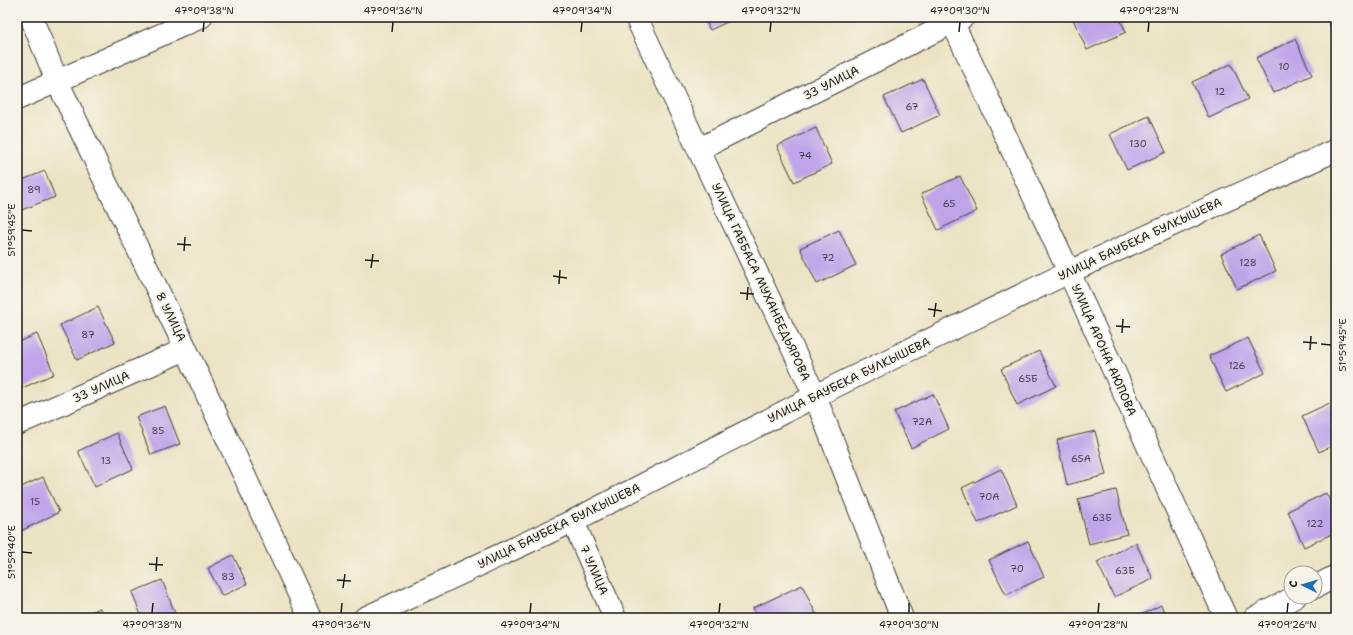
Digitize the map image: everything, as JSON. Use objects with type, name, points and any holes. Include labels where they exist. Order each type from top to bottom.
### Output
[{"type":"street","name":"8 УЛИЦА","points":[[32,17],[57,81],[186,349],[310,618]]},
{"type":"street","points":[[17,99],[201,17]]},
{"type":"street","name":"УЛИЦА ГАББАСА МУХАНБЕДЬЯРОВА","points":[[636,17],[815,396],[902,618]]},
{"type":"street","name":"33 УЛИЦА","points":[[699,149],[955,19]]},
{"type":"street","name":"УЛИЦА АРОНА АЮПОВА","points":[[955,19],[1226,618]]},
{"type":"street","name":"УЛИЦА БАУБЕКА БУЛКЫШЕВА","points":[[365,618],[572,521],[815,396],[1069,272],[1336,150]]},
{"type":"street","name":"33 УЛИЦА","points":[[17,424],[186,349]]},
{"type":"street","name":"7 УЛИЦА","points":[[572,521],[615,618]]},
{"type":"street","points":[[1323,583],[1336,576]]},
{"type":"street","points":[[1255,618],[1283,603]]},
{"type":"building","points":[[704,17],[738,17],[710,30]]},
{"type":"building","points":[[1072,17],[1119,17],[1126,32],[1087,50]]},
{"type":"building","points":[[1326,17],[1336,17],[1336,38]]},
{"type":"building","points":[[1295,39],[1312,75],[1273,93],[1256,58]]},
{"type":"building","points":[[1231,64],[1248,99],[1209,118],[1192,82]]},
{"type":"building","points":[[923,79],[940,115],[901,133],[884,97]]},
{"type":"building","points":[[1149,116],[1166,152],[1127,170],[1110,134]]},
{"type":"building","points":[[816,128],[832,164],[794,182],[777,146]]},
{"type":"building","points":[[45,171],[55,197],[19,211],[17,207],[17,182]]},
{"type":"building","points":[[960,176],[977,211],[938,230],[921,194]]},
{"type":"building","points":[[839,230],[856,265],[817,284],[800,248]]},
{"type":"building","points":[[1259,235],[1276,271],[1237,289],[1221,254]]},
{"type":"building","points":[[98,307],[115,342],[77,360],[60,325]]},
{"type":"building","points":[[37,334],[54,374],[20,389],[17,381],[17,343]]},
{"type":"building","points":[[1248,338],[1265,373],[1226,392],[1209,356]]},
{"type":"building","points":[[1039,351],[1056,386],[1017,405],[1001,369]]},
{"type":"building","points":[[933,394],[949,429],[911,448],[894,412]]},
{"type":"building","points":[[1336,400],[1336,444],[1319,452],[1302,416]]},
{"type":"building","points":[[165,406],[180,444],[151,455],[136,417]]},
{"type":"building","points":[[1095,431],[1106,475],[1067,485],[1057,440]]},
{"type":"building","points":[[117,433],[133,469],[95,487],[78,451]]},
{"type":"building","points":[[1001,469],[1017,505],[978,523],[962,488]]},
{"type":"building","points":[[43,477],[59,512],[21,531],[17,523],[17,489]]},
{"type":"building","points":[[1116,490],[1127,534],[1089,544],[1078,499]]},
{"type":"building","points":[[1326,493],[1336,514],[1336,532],[1304,547],[1288,511]]},
{"type":"building","points":[[1028,541],[1044,577],[1006,595],[989,560]]},
{"type":"building","points":[[1136,543],[1153,579],[1114,597],[1097,562]]},
{"type":"building","points":[[233,555],[247,584],[222,596],[208,568]]},
{"type":"building","points":[[162,580],[176,616],[170,618],[142,618],[132,592]]},
{"type":"building","points":[[802,585],[818,618],[758,618],[753,608]]},
{"type":"building","points":[[1161,605],[1167,618],[1135,618]]},
{"type":"building","points":[[100,608],[105,618],[78,618]]}]
